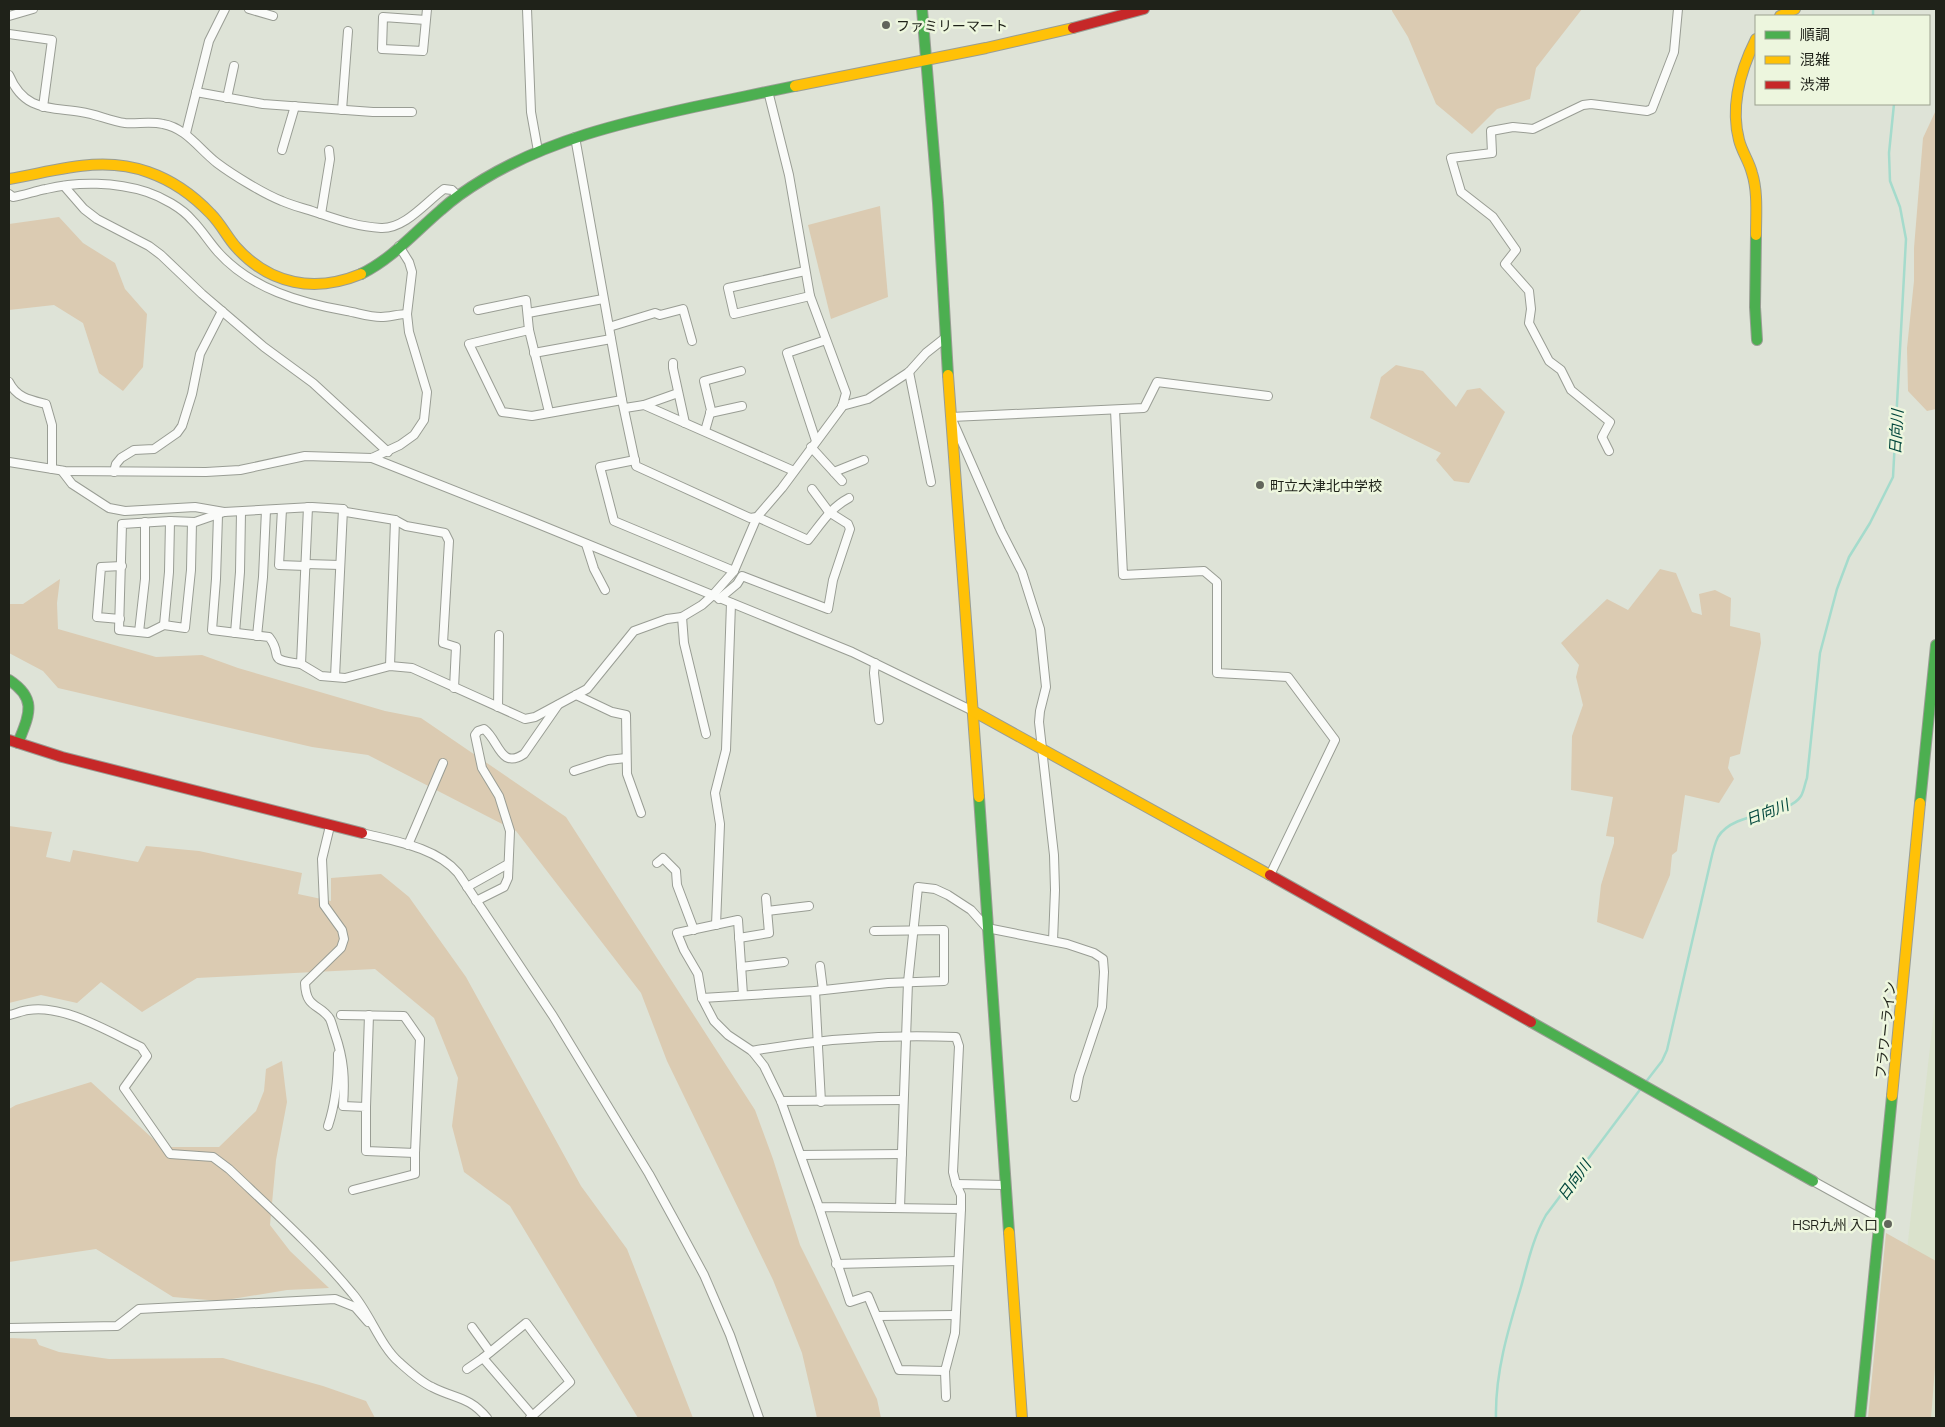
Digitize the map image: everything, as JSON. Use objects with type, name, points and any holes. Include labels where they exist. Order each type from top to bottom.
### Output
[{"type":"street","points":[[9,16],[33,9]]},
{"type":"street","points":[[186,133],[209,41],[225,9]]},
{"type":"street","points":[[249,9],[273,16]]},
{"type":"street","points":[[426,20],[383,17],[382,49],[423,51],[426,20],[427,9]]},
{"type":"street","points":[[527,9],[531,112],[538,151]]},
{"type":"street","points":[[922,9],[1022,1418]]},
{"type":"street","points":[[9,179],[64,166],[91,163],[124,165],[153,173],[182,189],[208,211],[237,248],[255,266],[277,278],[296,284],[320,285],[347,281],[376,267],[458,196],[538,151],[575,137],[652,117],[768,91],[1021,40],[1144,9]]},
{"type":"street","points":[[1610,451],[1602,437],[1610,422],[1571,390],[1561,370],[1549,361],[1529,323],[1532,309],[1529,291],[1505,264],[1516,250],[1492,217],[1461,192],[1451,158],[1492,153],[1491,131],[1513,127],[1534,129],[1583,105],[1590,104],[1647,111],[1652,109],[1674,52],[1678,9]]},
{"type":"street","points":[[1782,15],[1795,9]]},
{"type":"street","points":[[342,110],[348,31]]},
{"type":"street","points":[[9,34],[52,40],[43,108]]},
{"type":"street","points":[[1755,41],[1749,52],[1738,85],[1735,122],[1739,142],[1752,174],[1756,207],[1754,287],[1756,340]]},
{"type":"street","points":[[227,98],[234,66]]},
{"type":"street","points":[[9,75],[19,94],[28,101],[43,108],[82,112],[125,123],[163,124],[186,133],[194,143],[217,163],[282,201],[370,227],[391,228],[444,189],[452,190],[458,196]]},
{"type":"street","points":[[715,597],[734,571],[757,517],[782,488],[842,406],[846,393],[810,296],[789,175],[768,91]]},
{"type":"street","points":[[196,92],[263,104],[373,112],[412,112]]},
{"type":"street","points":[[282,150],[295,106]]},
{"type":"street","points":[[575,137],[603,299],[636,466],[750,518],[757,517],[808,540],[829,512],[849,498]]},
{"type":"street","points":[[322,214],[330,159],[329,150]]},
{"type":"street","points":[[9,194],[13,197],[46,188],[91,184],[113,185],[150,193],[191,218],[218,252],[246,276],[273,290],[324,307],[382,317],[407,314]]},
{"type":"street","points":[[64,186],[84,209],[97,219],[149,246],[161,255],[202,294],[264,347],[313,383],[388,452]]},
{"type":"street","points":[[372,458],[388,452],[414,436],[424,420],[426,406],[427,392],[413,348],[407,314],[412,272],[409,262],[399,246]]},
{"type":"street","points":[[805,271],[728,288],[734,314],[810,296]]},
{"type":"street","points":[[528,313],[603,299]]},
{"type":"street","points":[[478,310],[526,300],[529,330],[549,412]]},
{"type":"street","points":[[609,326],[655,313],[660,315],[683,309],[692,341]]},
{"type":"street","points":[[114,472],[116,464],[121,458],[134,450],[154,448],[177,433],[182,426],[192,394],[200,354],[222,311]]},
{"type":"street","points":[[529,330],[468,344],[502,412],[532,416],[549,412],[623,404],[644,404],[678,393]]},
{"type":"street","points":[[842,406],[868,399],[909,372],[926,353],[946,338]]},
{"type":"street","points":[[534,353],[611,339]]},
{"type":"street","points":[[826,340],[787,353],[814,444],[842,481]]},
{"type":"street","points":[[674,363],[673,368],[685,422]]},
{"type":"street","points":[[705,431],[711,410],[704,381],[742,370]]},
{"type":"street","points":[[909,372],[932,482]]},
{"type":"street","points":[[9,382],[21,398],[46,404],[52,425],[52,470]]},
{"type":"street","points":[[951,417],[1144,408],[1157,382],[1268,396]]},
{"type":"street","points":[[644,404],[794,471]]},
{"type":"street","points":[[710,413],[742,406]]},
{"type":"street","points":[[1115,410],[1123,576],[1204,571],[1217,582],[1217,673],[1288,677],[1335,740],[1270,875]]},
{"type":"street","points":[[951,417],[1001,531],[1022,572],[1040,629],[1046,687],[1039,722],[1054,855],[1053,941]]},
{"type":"street","points":[[9,462],[62,471],[223,471],[240,470],[305,456],[372,458],[586,544],[875,663],[973,711],[1270,875],[1880,1218]]},
{"type":"street","points":[[635,460],[600,467],[614,521],[734,571]]},
{"type":"street","points":[[834,472],[864,460]]},
{"type":"street","points":[[62,471],[72,484],[109,508],[125,511],[195,507],[221,514]]},
{"type":"street","points":[[221,514],[212,630],[268,637],[273,642],[276,657],[282,662],[301,664],[320,676],[346,678],[390,666],[418,671],[525,719],[535,717],[587,689],[634,631],[667,619],[682,617],[737,584],[742,576],[828,609],[834,580],[850,529],[848,524],[829,512],[812,489]]},
{"type":"street","points":[[192,522],[191,570],[185,628],[164,625],[148,633],[119,630],[122,524],[170,521],[192,522],[221,514],[308,507],[343,509],[346,512],[396,520],[406,526],[445,533],[449,541],[443,642],[456,647],[454,688]]},
{"type":"street","points":[[301,664],[308,507]]},
{"type":"street","points":[[282,509],[279,565],[340,565]]},
{"type":"street","points":[[334,677],[343,509]]},
{"type":"street","points":[[258,636],[266,510]]},
{"type":"street","points":[[235,633],[240,572],[240,512]]},
{"type":"street","points":[[390,666],[396,520]]},
{"type":"street","points":[[164,625],[169,572],[170,521]]},
{"type":"street","points":[[139,632],[145,579],[145,522]]},
{"type":"street","points":[[586,544],[594,569],[605,590]]},
{"type":"street","points":[[120,619],[97,617],[101,567],[122,566]]},
{"type":"street","points":[[716,925],[720,824],[715,793],[721,763],[726,750],[731,603]]},
{"type":"street","points":[[682,617],[684,643],[706,734]]},
{"type":"street","points":[[498,707],[499,635]]},
{"type":"street","name":"フラワーライン","points":[[1860,1418],[1936,645]]},
{"type":"street","points":[[875,663],[874,673],[879,720]]},
{"type":"street","points":[[9,680],[26,692],[29,703],[28,719],[13,742],[62,757],[408,845],[449,863],[553,1016],[678,1225],[704,1275],[730,1334],[759,1418]]},
{"type":"street","points":[[576,695],[612,712],[626,715],[626,774],[641,813]]},
{"type":"street","points":[[476,901],[504,887],[508,878],[510,831],[499,796],[482,768],[475,736],[478,731],[484,729],[489,733],[504,757],[510,760],[516,759],[524,754],[559,704]]},
{"type":"street","points":[[574,771],[608,760],[626,758]]},
{"type":"street","points":[[408,845],[443,763]]},
{"type":"street","points":[[330,826],[322,859],[324,905],[342,930],[344,939],[341,948],[305,983],[305,994],[313,1005],[330,1018],[343,1060],[344,1106],[366,1107]]},
{"type":"street","points":[[663,857],[676,871],[677,885],[694,930]]},
{"type":"street","points":[[467,887],[508,864]]},
{"type":"street","points":[[900,1208],[908,982],[918,887],[934,889],[948,895],[971,910],[987,928],[1053,941],[1094,953],[1103,959],[1102,1007],[1079,1076],[1075,1097]]},
{"type":"street","points":[[739,938],[769,933],[766,898]]},
{"type":"street","points":[[767,911],[809,906]]},
{"type":"street","points":[[743,995],[738,920],[677,933],[684,950],[698,974],[702,998],[714,1021],[728,1036],[752,1051],[764,1066],[782,1101],[820,1208],[836,1264],[850,1302],[868,1296],[899,1370],[945,1371]]},
{"type":"street","points":[[702,998],[908,982],[944,981],[944,930],[874,931]]},
{"type":"street","points":[[741,967],[784,962]]},
{"type":"street","points":[[820,966],[818,1043],[821,1102]]},
{"type":"street","points":[[9,1015],[28,1010],[49,1010],[71,1016],[141,1047],[147,1056],[124,1088],[170,1154],[213,1157],[230,1169],[342,1280],[364,1306],[378,1333],[397,1361],[432,1387],[454,1394],[478,1407],[487,1418]]},
{"type":"street","points":[[341,1014],[404,1016],[420,1039],[414,1174],[353,1190]]},
{"type":"street","points":[[369,1015],[366,1152],[415,1153]]},
{"type":"street","points":[[752,1051],[780,1046],[906,1035],[956,1037],[959,1046],[953,1172],[961,1195],[961,1209],[954,1333],[945,1371],[946,1397]]},
{"type":"street","points":[[328,1126],[337,1091],[338,1041]]},
{"type":"street","points":[[782,1101],[903,1100]]},
{"type":"street","points":[[801,1155],[902,1154]]},
{"type":"street","points":[[956,1184],[1006,1185]]},
{"type":"street","points":[[820,1208],[961,1209]]},
{"type":"street","points":[[836,1264],[958,1261]]},
{"type":"street","points":[[9,1328],[117,1326],[139,1309],[335,1299],[355,1307],[378,1333]]},
{"type":"street","points":[[878,1316],[955,1315]]},
{"type":"street","points":[[466,1369],[483,1358],[526,1323],[570,1382],[531,1417],[483,1358]]},
{"type":"street","points":[[472,1327],[490,1352]]},
{"type":"shaded area","points":[[1392,9],[1582,9],[1536,68],[1530,99],[1497,109],[1472,134],[1436,104],[1408,37]]},
{"type":"shaded area","points":[[1936,110],[1936,409],[1927,411],[1908,391],[1907,348],[1914,281],[1914,248],[1923,138]]},
{"type":"shaded area","points":[[880,206],[888,297],[831,319],[808,225]]},
{"type":"shaded area","points":[[59,217],[83,243],[115,263],[125,289],[147,314],[143,367],[123,391],[99,373],[83,323],[54,305],[9,310],[9,224]]},
{"type":"shaded area","points":[[1396,365],[1423,371],[1456,407],[1467,390],[1480,388],[1505,412],[1469,483],[1454,481],[1436,460],[1441,453],[1370,418],[1381,377]]},
{"type":"shaded area","points":[[1660,569],[1676,573],[1692,612],[1702,615],[1699,594],[1715,590],[1731,598],[1730,626],[1760,633],[1761,643],[1740,754],[1730,757],[1728,768],[1734,779],[1719,803],[1685,795],[1677,851],[1672,855],[1670,875],[1643,939],[1597,922],[1601,885],[1614,843],[1614,837],[1606,836],[1613,797],[1571,790],[1572,736],[1583,705],[1576,677],[1579,665],[1561,643],[1607,599],[1628,610]]},
{"type":"shaded area","points":[[60,579],[57,603],[58,629],[156,657],[202,655],[238,668],[385,711],[421,718],[566,817],[755,1110],[773,1159],[800,1245],[877,1399],[881,1418],[817,1418],[802,1353],[773,1280],[667,1061],[641,993],[516,831],[368,755],[312,747],[58,688],[43,671],[9,653],[9,604],[23,604]]},
{"type":"shaded area","points":[[9,826],[52,832],[46,857],[70,862],[73,850],[138,862],[146,846],[199,851],[302,873],[298,894],[331,901],[331,878],[381,874],[409,897],[466,977],[581,1186],[627,1249],[693,1418],[638,1418],[510,1206],[464,1172],[452,1126],[458,1078],[434,1018],[375,969],[197,978],[142,1012],[101,982],[77,1003],[41,995],[9,1003]]},
{"type":"shaded area","points":[[1936,994],[1936,1418],[1888,1418]]},
{"type":"shaded area","points":[[282,1061],[287,1102],[276,1160],[270,1225],[290,1251],[329,1288],[287,1290],[220,1301],[173,1297],[96,1249],[9,1262],[9,1109],[16,1105],[91,1082],[162,1147],[219,1147],[256,1111],[264,1091],[266,1069]]},
{"type":"shaded area","points":[[1886,1233],[1936,1261],[1936,1355],[1931,1418],[1868,1418]]},
{"type":"shaded area","points":[[9,1338],[36,1339],[39,1345],[59,1352],[109,1359],[223,1358],[323,1386],[366,1401],[375,1418],[9,1418]]},
{"type":"waterway","name":"日向川","points":[[1873,9],[1873,15]]},
{"type":"waterway","name":"日向川","points":[[1645,1083],[1662,1061],[1667,1050],[1712,854],[1718,837],[1726,828],[1736,822],[1785,807],[1794,803],[1802,794],[1807,778],[1820,653],[1837,589],[1849,557],[1870,523],[1893,477],[1906,239],[1900,207],[1890,181],[1889,153],[1894,105]]},
{"type":"waterway","name":"日向川","points":[[1496,1418],[1496,1401],[1503,1352],[1511,1319],[1538,1232],[1546,1215],[1642,1087]]},
{"type":"traffic: fast","points":[[922,9],[938,203],[948,375]]},
{"type":"traffic: fast","points":[[361,274],[393,253],[462,193],[509,165],[534,154],[586,134],[694,107],[795,86]]},
{"type":"traffic: fast","points":[[1756,235],[1755,307],[1757,340]]},
{"type":"traffic: fast","points":[[1920,803],[1936,645]]},
{"type":"traffic: fast","points":[[9,680],[18,687],[27,701],[28,716],[18,743]]},
{"type":"traffic: fast","points":[[979,797],[1009,1232]]},
{"type":"traffic: fast","points":[[1531,1022],[1813,1181]]},
{"type":"traffic: fast","points":[[1860,1418],[1892,1096]]},
{"type":"traffic: slow","points":[[1782,15],[1795,9]]},
{"type":"traffic: slow","points":[[795,86],[986,48],[1073,28]]},
{"type":"traffic: slow","points":[[1755,41],[1745,63],[1738,88],[1736,127],[1754,180],[1756,235]]},
{"type":"traffic: slow","points":[[9,179],[78,166],[113,165],[130,167],[157,175],[190,195],[215,218],[236,247],[249,260],[263,270],[278,277],[310,284],[344,280],[361,274]]},
{"type":"traffic: slow","points":[[948,375],[979,797]]},
{"type":"traffic: slow","points":[[973,711],[1270,875]]},
{"type":"traffic: slow","points":[[1892,1096],[1920,803]]},
{"type":"traffic: slow","points":[[1009,1232],[1022,1418]]},
{"type":"traffic: jam","points":[[1073,28],[1144,9]]},
{"type":"traffic: jam","points":[[9,740],[62,757],[362,833]]},
{"type":"traffic: jam","points":[[1270,875],[1531,1022]]},
{"type":"place","name":"ファミリーマート","points":[[886,25]]},
{"type":"place","name":"町立大津北中学校","points":[[1260,485]]},
{"type":"place","name":"HSR九州 入口","points":[[1888,1224]]}]
